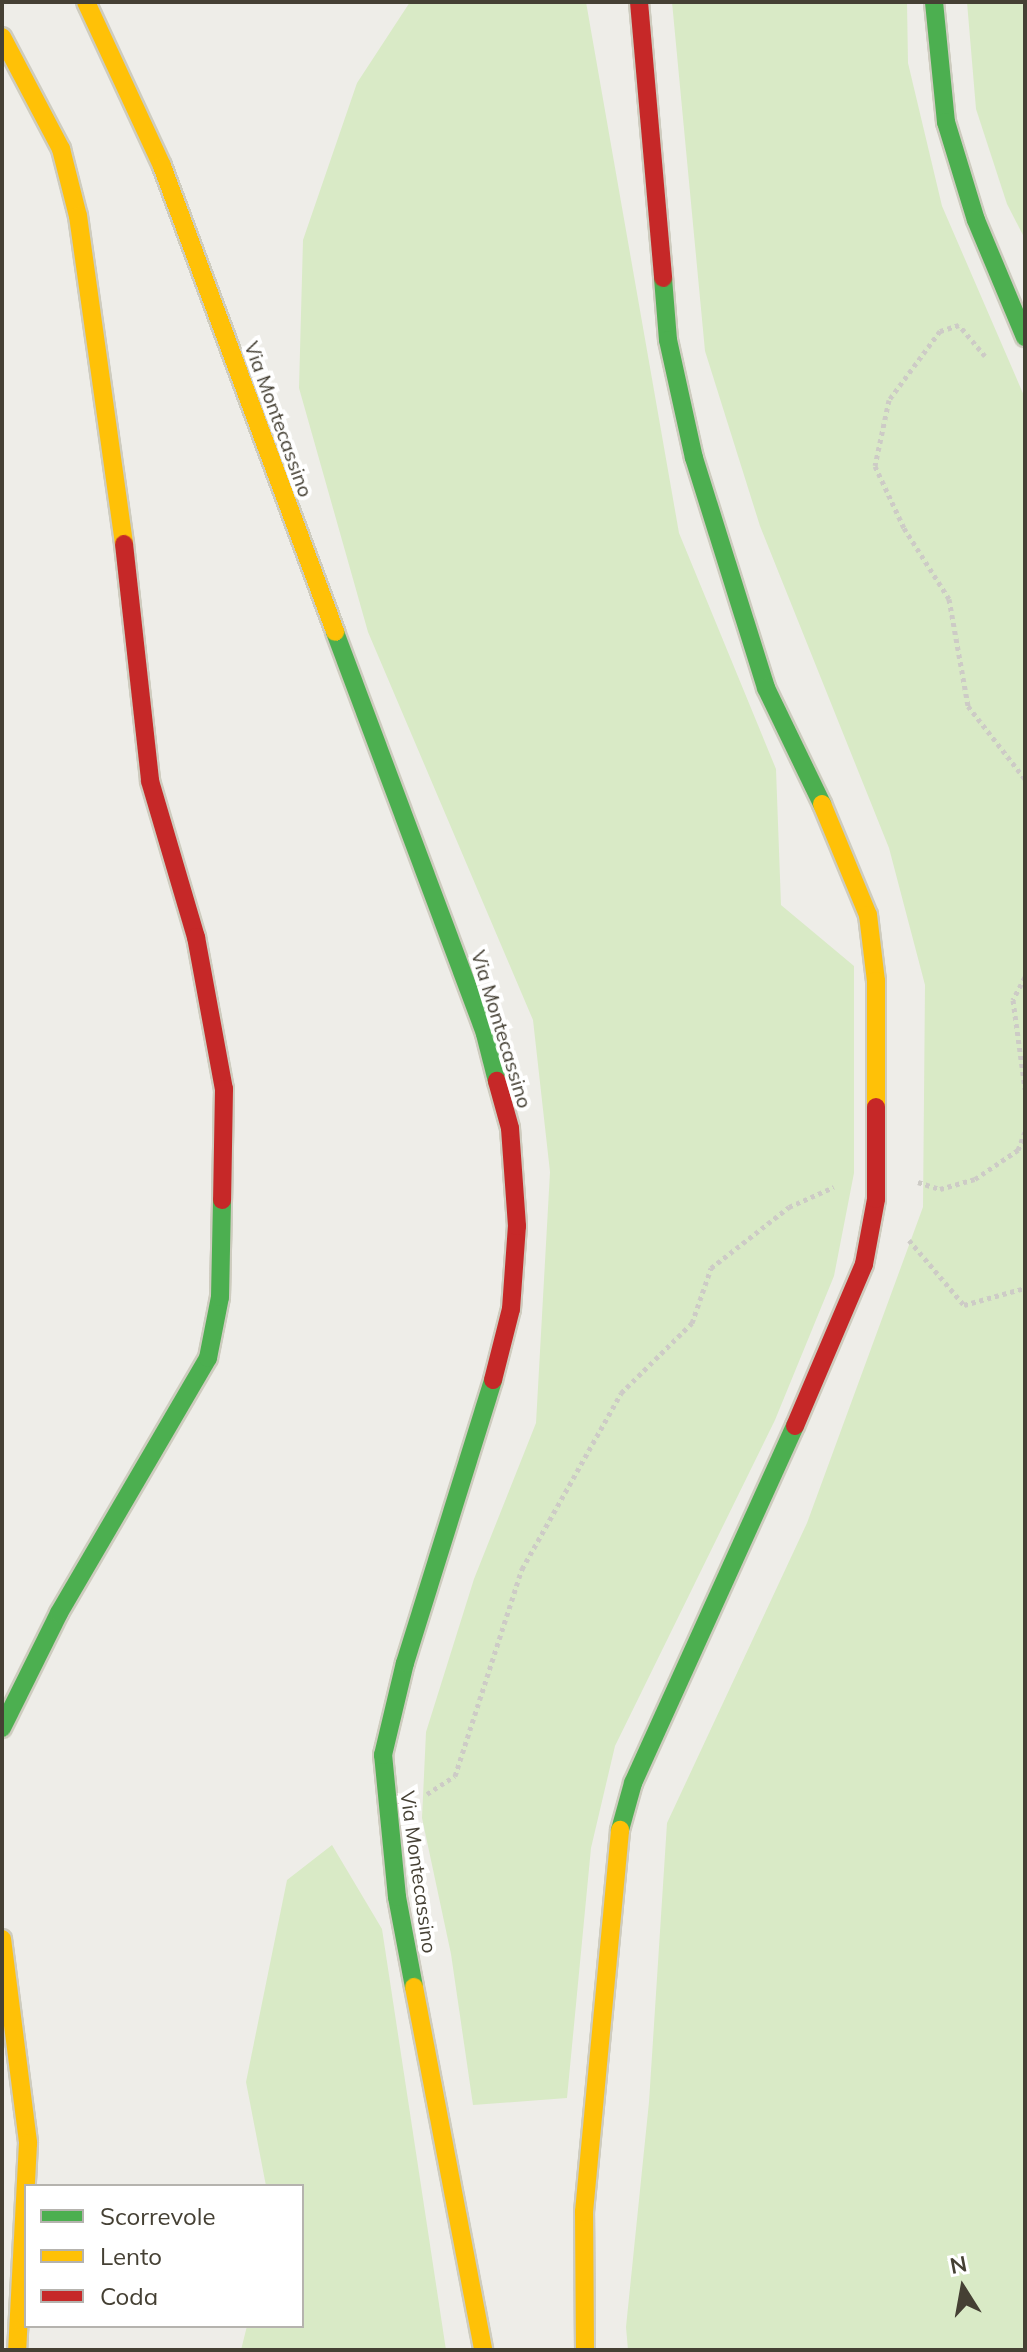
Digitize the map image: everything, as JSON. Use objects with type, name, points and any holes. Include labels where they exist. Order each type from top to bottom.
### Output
[{"type":"street","name":"Via Montecassino","points":[[86,2],[162,166],[485,1034],[510,1128],[517,1226],[511,1309],[479,1437],[398,1694],[383,1755],[386,1821],[483,2350]]},
{"type":"street","points":[[585,2350],[584,2212],[617,1842],[633,1783],[838,1332],[864,1264],[876,1199],[876,981],[868,915],[849,861],[766,688],[694,458],[668,340],[639,2]]},
{"type":"street","points":[[934,2],[946,122],[976,220],[1025,337]]},
{"type":"street","points":[[2,37],[61,149],[78,216],[113,447],[150,781],[196,937],[224,1089],[220,1297],[208,1358],[59,1613],[2,1728]]},
{"type":"street","points":[[2,1939],[28,2143],[26,2184]]},
{"type":"street","points":[[17,2350],[24,2218]]},
{"type":"path","points":[[992,364],[959,325],[940,331],[889,400],[875,466],[904,528],[949,599],[968,706],[1025,779]]},
{"type":"path","points":[[1025,977],[1013,1000],[1025,1089]]},
{"type":"path","points":[[386,1821],[455,1776],[522,1569],[621,1393],[692,1323],[711,1268],[789,1207],[876,1169],[940,1189],[975,1179],[1003,1164],[1018,1150],[1025,1132]]},
{"type":"path","points":[[876,1199],[964,1305],[1025,1288]]},
{"type":"green space","points":[[410,2],[586,2],[679,533],[776,769],[781,905],[854,966],[854,1173],[834,1276],[775,1420],[615,1746],[591,1848],[567,2098],[473,2105],[451,1954],[422,1818],[426,1732],[474,1579],[536,1423],[550,1172],[533,1020],[368,632],[299,388],[303,240],[357,83]]},
{"type":"green space","points":[[672,2],[907,2],[908,63],[942,206],[1025,398],[1025,2350],[628,2350],[626,2327],[649,2102],[667,1823],[807,1523],[923,1207],[925,985],[889,848],[760,526],[705,351]]},
{"type":"green space","points":[[967,2],[1025,2],[1025,239],[1007,204],[976,109]]},
{"type":"green space","points":[[332,1845],[382,1929],[446,2350],[241,2350],[246,2328],[304,2328],[304,2184],[266,2184],[246,2082],[287,1880]]},
{"type":"traffic: fast","points":[[934,2],[946,122],[976,220],[1025,337]]},
{"type":"traffic: fast","points":[[663,278],[668,340],[694,458],[766,688],[822,804]]},
{"type":"traffic: fast","points":[[335,632],[485,1034],[497,1081]]},
{"type":"traffic: fast","points":[[2,1728],[59,1613],[208,1358],[220,1297],[222,1200]]},
{"type":"traffic: fast","points":[[414,1987],[397,1897],[383,1755],[405,1663],[493,1380]]},
{"type":"traffic: fast","points":[[620,1830],[633,1783],[795,1426]]},
{"type":"traffic: slow","points":[[86,2],[162,166],[335,632]]},
{"type":"traffic: slow","points":[[2,37],[61,149],[78,216],[124,544]]},
{"type":"traffic: slow","points":[[822,804],[868,915],[876,981],[876,1107]]},
{"type":"traffic: slow","points":[[585,2350],[584,2212],[620,1830]]},
{"type":"traffic: slow","points":[[2,1939],[28,2143],[26,2184]]},
{"type":"traffic: slow","points":[[414,1987],[483,2350]]},
{"type":"traffic: slow","points":[[17,2350],[24,2218]]},
{"type":"traffic: jam","points":[[639,2],[663,278]]},
{"type":"traffic: jam","points":[[124,544],[150,781],[196,937],[224,1089],[222,1200]]},
{"type":"traffic: jam","points":[[493,1380],[511,1309],[517,1226],[510,1128],[497,1081]]},
{"type":"traffic: jam","points":[[795,1426],[864,1264],[876,1199],[876,1107]]}]
